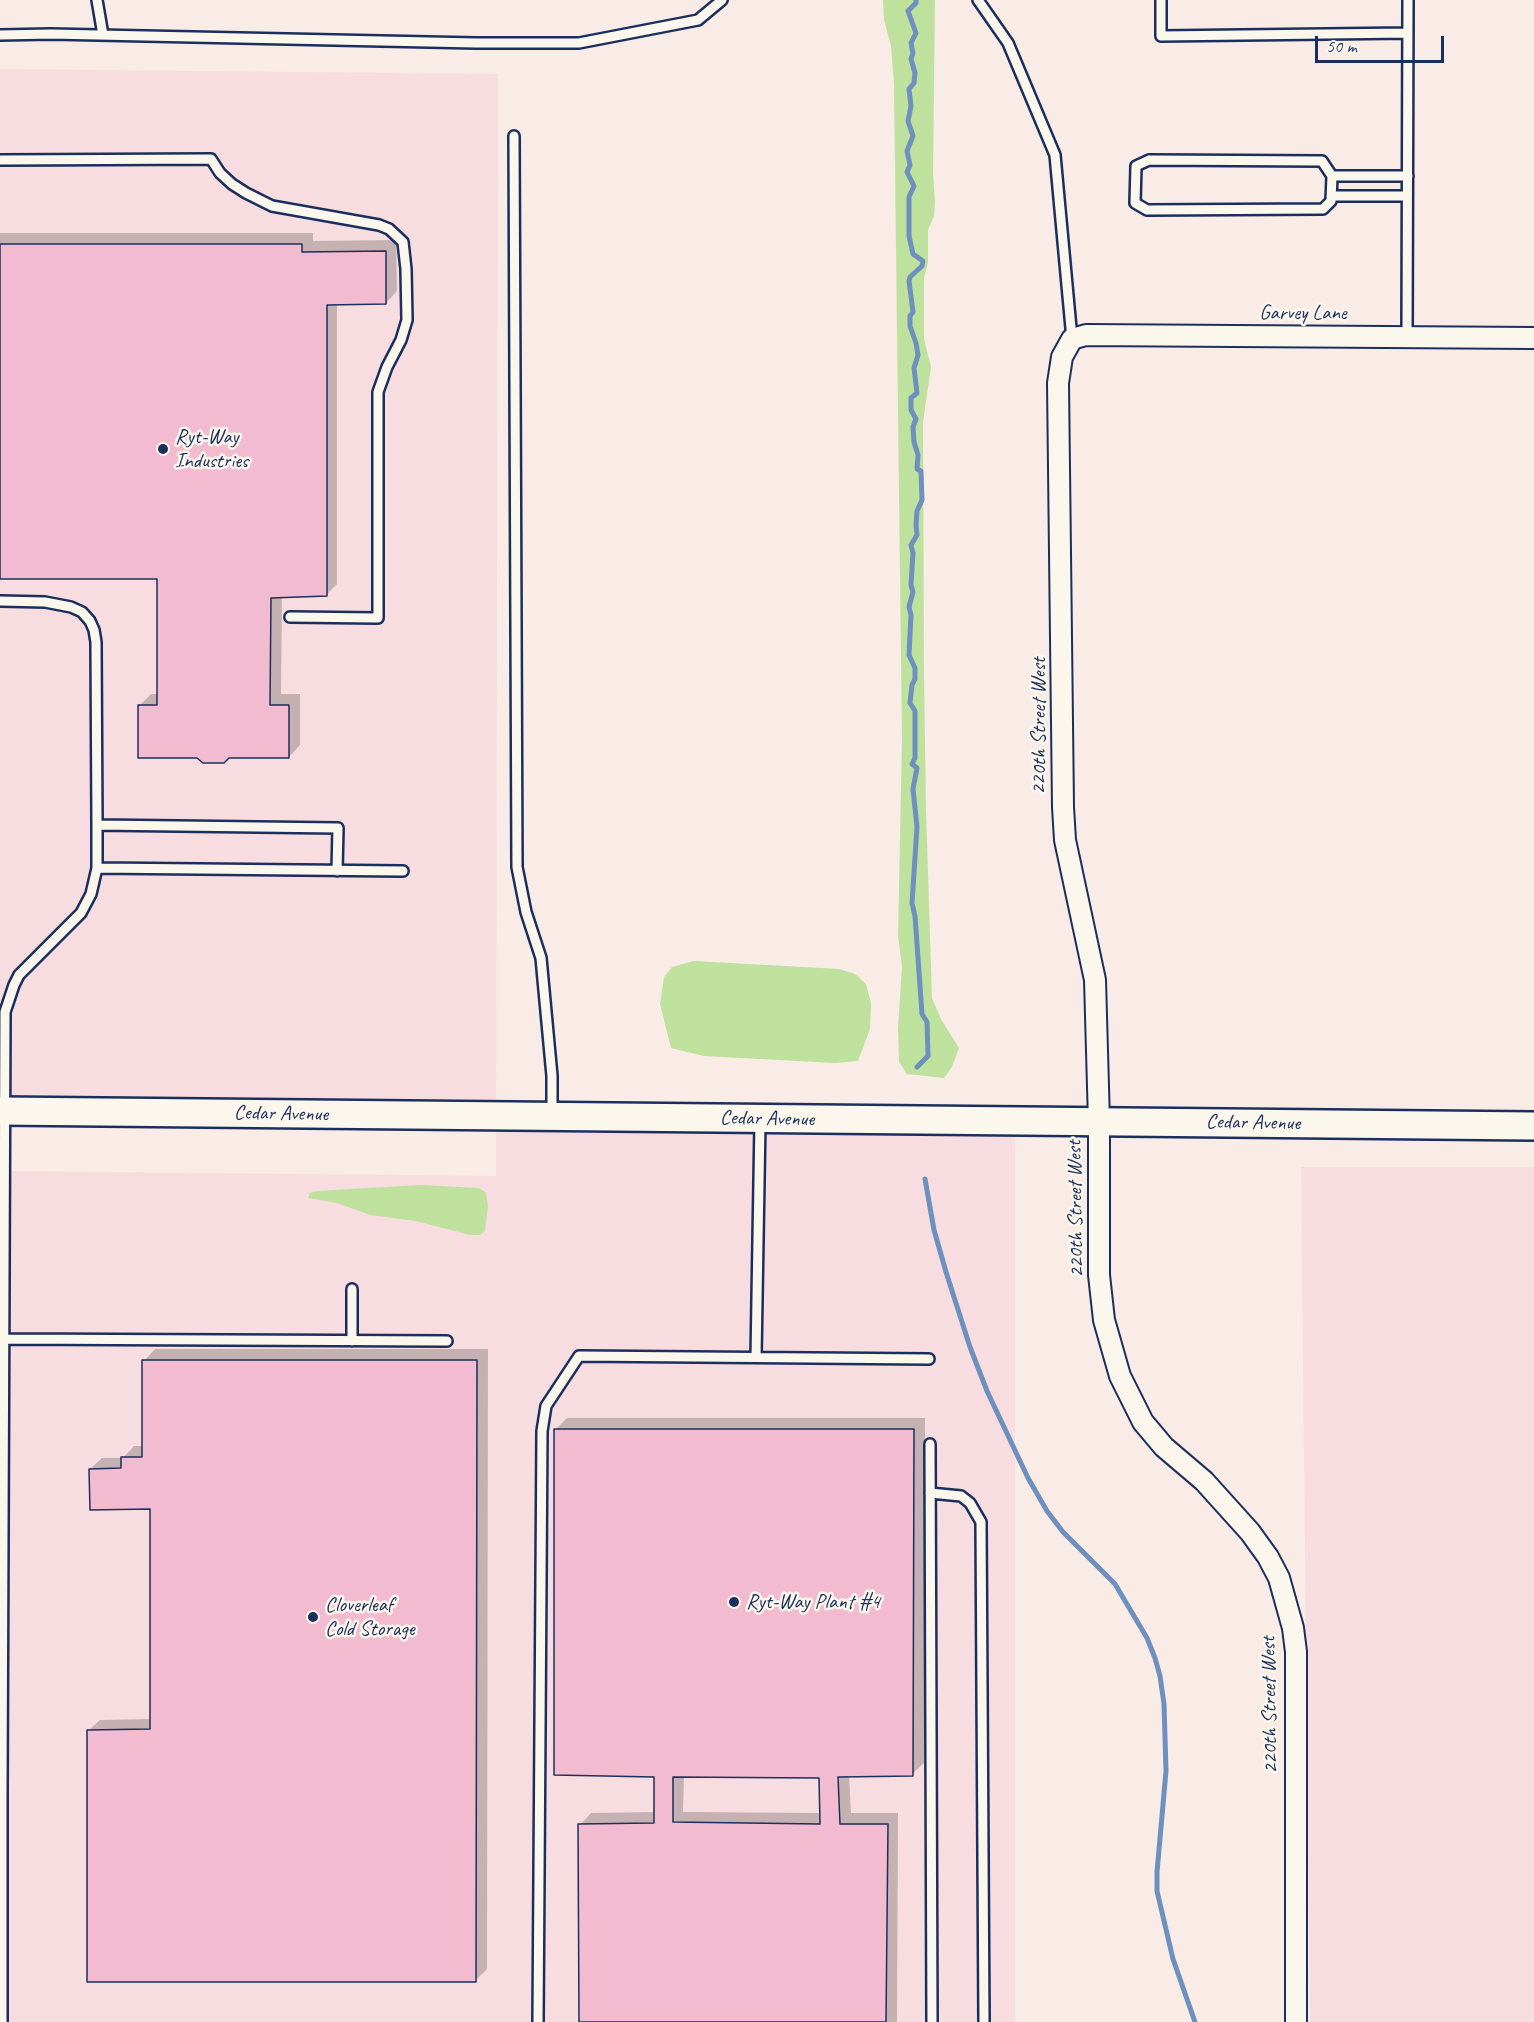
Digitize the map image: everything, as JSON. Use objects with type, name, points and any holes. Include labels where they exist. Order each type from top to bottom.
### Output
[{"type":"main road","name":"Cedar Avenue","points":[[3,1111],[1534,1126]]},
{"type":"street","name":"Garvey Lane","points":[[1072,339],[1086,335],[1534,338]]},
{"type":"street","name":"220th Street West","points":[[1072,339],[1062,357],[1058,383],[1063,807],[1065,840],[1095,980],[1099,1122],[1099,1275],[1104,1320],[1120,1376],[1143,1422],[1164,1447],[1204,1481],[1262,1548],[1279,1578],[1293,1628],[1296,1652],[1296,2022]]},
{"type":"lane","points":[[96,0],[103,35]]},
{"type":"lane","points":[[0,35],[579,44],[698,20],[723,0]]},
{"type":"lane","points":[[978,0],[1008,43],[1055,155],[1072,339]]},
{"type":"lane","points":[[1161,0],[1161,36],[1408,33]]},
{"type":"lane","points":[[1407,338],[1408,0]]},
{"type":"lane","points":[[514,136],[517,867],[526,912],[541,958],[552,1076],[552,1116]]},
{"type":"lane","points":[[0,160],[211,159],[220,173],[232,184],[273,206],[379,225],[389,229],[403,242],[407,320],[401,340],[387,367],[378,392],[378,618],[290,617]]},
{"type":"lane","points":[[1149,160],[1322,161],[1332,176],[1331,201],[1323,209],[1147,210],[1135,202],[1136,166],[1149,160]]},
{"type":"lane","points":[[1332,176],[1408,176]]},
{"type":"lane","points":[[1331,196],[1407,196]]},
{"type":"lane","points":[[0,601],[45,602],[71,607],[82,612],[94,630],[96,642],[97,825],[97,868],[92,894],[81,913],[26,966],[11,991],[5,1012],[3,1033],[2,2022]]},
{"type":"lane","points":[[97,825],[338,828],[337,871]]},
{"type":"lane","points":[[97,868],[403,871]]},
{"type":"lane","points":[[756,1357],[760,1118]]},
{"type":"lane","points":[[352,1289],[352,1341]]},
{"type":"lane","points":[[4,1339],[447,1341]]},
{"type":"lane","points":[[538,2022],[542,1443],[546,1406],[579,1356],[929,1359]]},
{"type":"lane","points":[[930,1444],[932,2022]]},
{"type":"lane","points":[[930,1493],[955,1494],[966,1499],[978,1515],[982,1537],[984,2022]]},
{"type":"shaded area","points":[[0,69],[498,74],[496,1115],[1015,1120],[1015,2022],[0,2022],[0,1171],[496,1176],[496,1116],[0,1111]]},
{"type":"shaded area","points":[[1301,1167],[1534,1167],[1534,2022],[1310,2022]]},
{"type":"green space","points":[[883,0],[935,0],[933,174],[935,202],[934,216],[928,230],[928,263],[924,278],[924,339],[931,367],[923,422],[924,675],[932,998],[941,1019],[959,1048],[952,1067],[944,1078],[907,1074],[899,1062],[898,1029],[902,966],[898,935],[902,740],[894,84],[891,46],[884,20]]},
{"type":"green space","points":[[694,961],[839,969],[855,974],[866,984],[871,1003],[870,1029],[858,1061],[835,1063],[704,1056],[671,1048],[660,1004],[664,977],[672,967]]},
{"type":"green space","points":[[421,1185],[479,1188],[486,1193],[488,1206],[485,1231],[480,1235],[470,1235],[416,1221],[370,1215],[337,1203],[308,1198],[310,1193],[317,1191]]},
{"type":"building","name":"Ryt-Way Industries","points":[[0,244],[302,244],[302,252],[386,251],[386,304],[327,305],[327,596],[271,598],[270,705],[289,705],[289,758],[229,758],[224,763],[203,763],[197,758],[138,758],[138,705],[157,705],[157,579],[0,579]]},
{"type":"building","name":"Cloverleaf Cold Storage","points":[[142,1360],[477,1360],[476,1982],[87,1982],[87,1730],[150,1729],[150,1509],[90,1510],[89,1469],[121,1468],[121,1457],[142,1457]]},
{"type":"building","name":"Ryt-Way Plant #4","points":[[554,1429],[914,1429],[913,1776],[838,1777],[840,1824],[888,1824],[886,2022],[579,2022],[578,1824],[654,1823],[654,1777],[554,1775]],"holes":[[[673,1777],[819,1778],[820,1824],[673,1822]]]},
{"type":"waterway","points":[[916,0],[908,11],[916,33],[911,43],[913,53],[911,59],[915,73],[914,83],[909,89],[911,106],[908,121],[913,136],[907,151],[910,165],[907,172],[914,186],[909,197],[909,236],[913,254],[923,261],[922,266],[910,277],[909,281],[913,312],[910,316],[910,326],[918,355],[914,368],[917,393],[911,398],[911,410],[916,419],[913,427],[914,442],[918,455],[917,469],[921,471],[922,500],[917,511],[917,535],[911,545],[913,592],[909,607],[911,615],[909,655],[915,668],[910,703],[915,711],[915,758],[912,764],[917,768],[913,789],[917,827],[912,903],[915,916],[922,1014],[927,1022],[928,1056],[917,1067]]},
{"type":"waterway","points":[[925,1179],[934,1230],[970,1347],[987,1391],[1028,1478],[1047,1511],[1063,1532],[1115,1584],[1147,1638],[1155,1658],[1164,1704],[1166,1771],[1157,1891],[1173,1959],[1195,2022]]},
{"type":"place","name":"Ryt-Way Industries","points":[[163,449]]},
{"type":"place","name":"Ryt-Way Plant #4","points":[[734,1602]]},
{"type":"place","name":"Cloverleaf Cold Storage","points":[[313,1617]]}]
